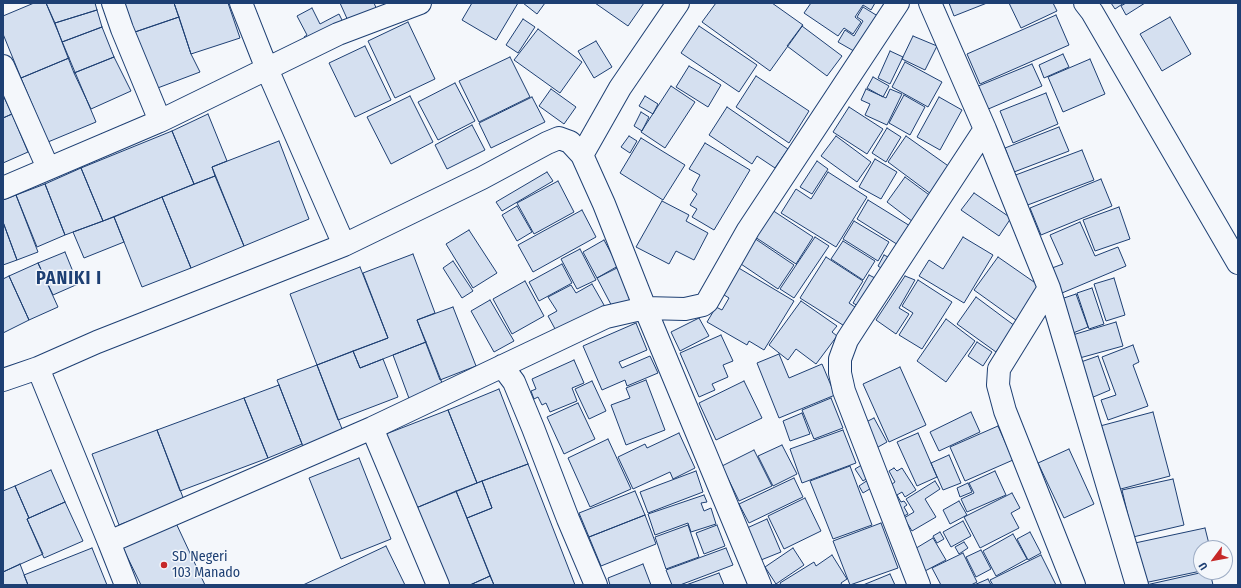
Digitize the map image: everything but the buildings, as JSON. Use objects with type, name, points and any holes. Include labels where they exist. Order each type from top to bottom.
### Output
[{"type":"street","points":[[113,3],[122,29],[160,121]]},
{"type":"street","points":[[241,3],[267,70],[344,245]]},
{"type":"street","points":[[3,188],[160,121],[338,34],[420,3]]},
{"type":"street","points":[[582,155],[620,88],[678,3]]},
{"type":"street","points":[[109,542],[372,428],[606,317],[645,308],[699,308],[707,302],[748,230],[898,3]]},
{"type":"street","points":[[930,3],[985,130],[1049,288],[1137,585]]},
{"type":"street","points":[[1085,3],[1092,12],[1238,263]]},
{"type":"street","points":[[3,66],[48,168]]},
{"type":"street","points":[[919,585],[846,397],[840,373],[840,360],[847,340],[985,130]]},
{"type":"street","points":[[3,380],[38,368],[97,342],[344,245],[560,138],[570,142],[582,155],[604,204],[645,308],[760,585]]},
{"type":"street","points":[[1049,288],[999,370],[998,384],[1004,412],[1074,585]]},
{"type":"street","points":[[502,366],[514,382],[534,428],[568,519],[596,585]]},
{"type":"street","points":[[38,368],[126,585]]},
{"type":"street","points":[[372,428],[438,585]]},
{"type":"place","name":"SD Negeri 103 Manado","points":[[164,565]]},
{"type":"district","name":"PANIKI I","points":[[69,279]]}]
